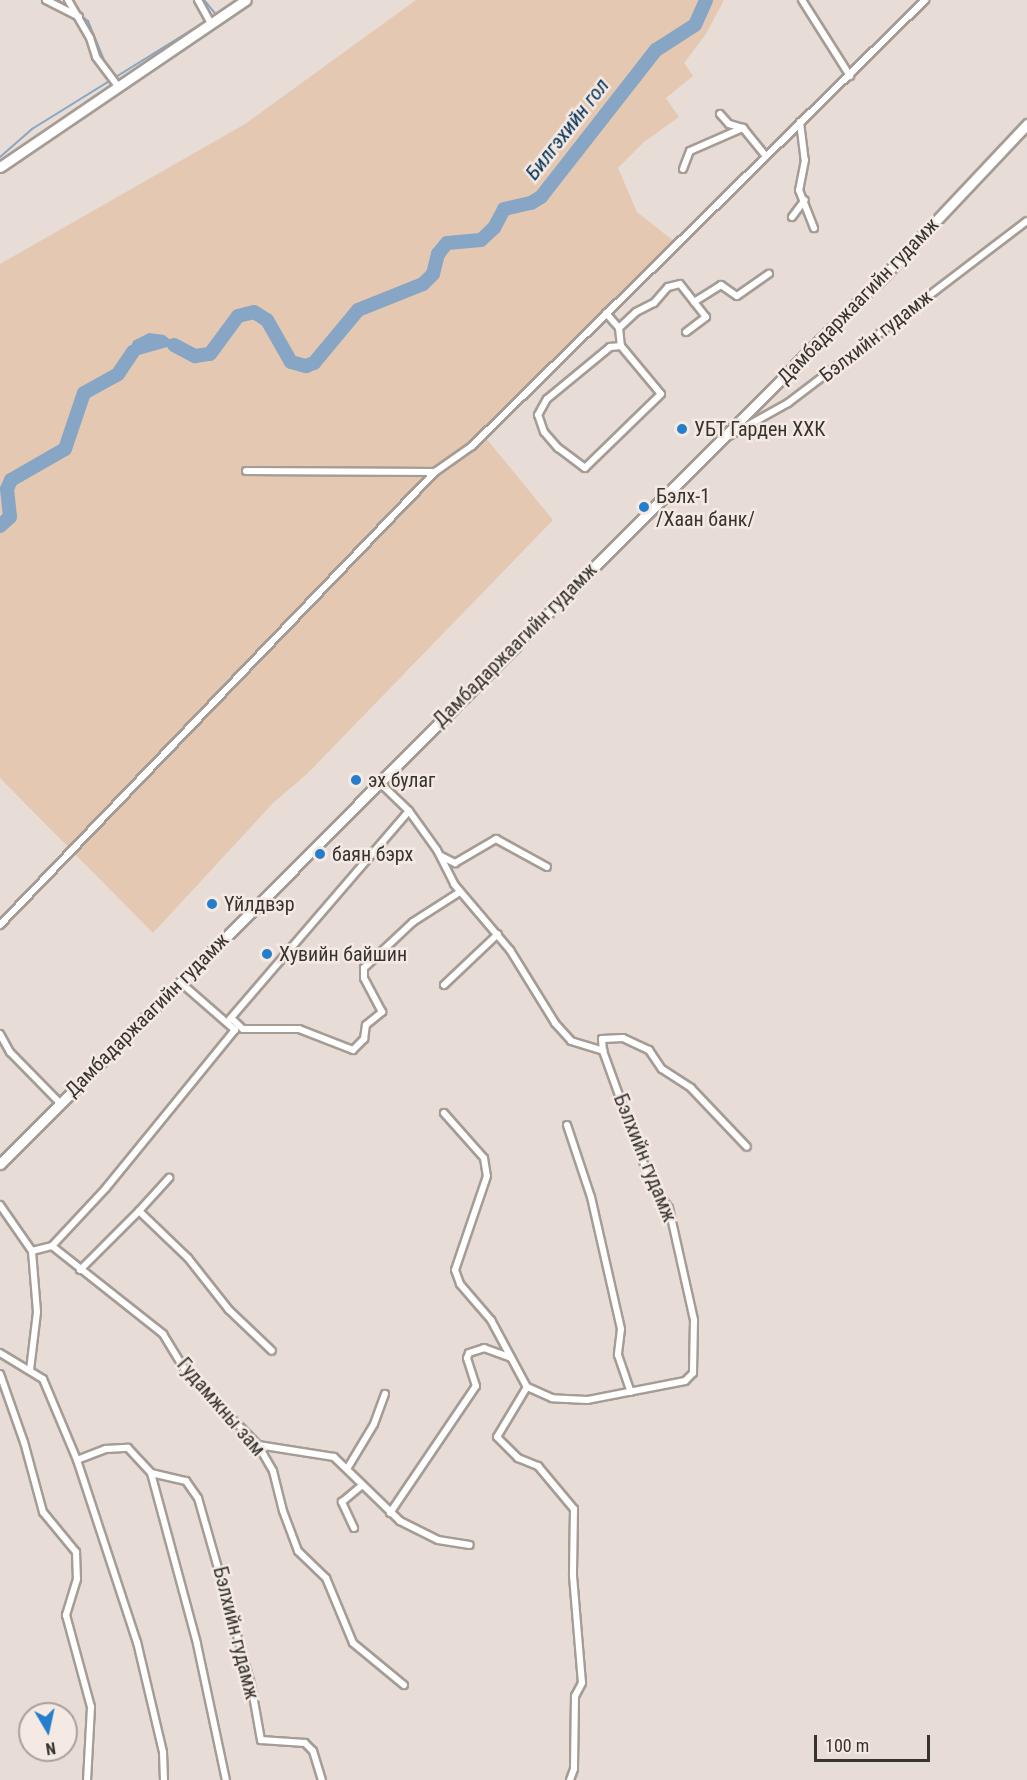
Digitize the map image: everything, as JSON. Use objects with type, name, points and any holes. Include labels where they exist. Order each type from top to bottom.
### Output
[{"type":"main road","points":[[0,167],[234,3],[246,0]]},
{"type":"main road","name":"Дамбадаржаагийн гудамж","points":[[0,1164],[378,781],[718,442],[1027,124]]},
{"type":"street","points":[[46,0],[80,18]]},
{"type":"street","points":[[68,0],[80,18],[96,57],[118,86]]},
{"type":"street","points":[[198,0],[210,22]]},
{"type":"street","points":[[802,0],[850,76]]},
{"type":"street","points":[[0,926],[435,472],[472,446],[925,0]]},
{"type":"street","points":[[720,114],[729,124],[743,128],[766,156]]},
{"type":"street","points":[[800,122],[805,160],[800,190],[814,228]]},
{"type":"street","points":[[683,169],[690,150],[743,128]]},
{"type":"street","points":[[792,217],[805,200]]},
{"type":"street","name":"Бэлхийн гудамж","points":[[718,442],[788,403],[1027,221]]},
{"type":"street","points":[[694,302],[721,285],[737,296],[769,274]]},
{"type":"street","points":[[619,328],[636,312],[654,303],[668,287],[680,284],[706,317],[686,332]]},
{"type":"street","points":[[606,313],[619,328],[621,346],[661,394],[585,468],[558,448],[544,432],[538,415],[547,399],[610,347],[621,346]]},
{"type":"street","points":[[246,471],[435,472]]},
{"type":"street","points":[[378,781],[409,811],[440,856],[460,892],[498,934],[570,1041],[603,1051],[602,1040],[623,1038],[649,1050],[662,1069],[691,1088],[747,1147]]},
{"type":"street","points":[[229,1020],[409,811]]},
{"type":"street","points":[[440,856],[455,863],[496,840],[547,867]]},
{"type":"street","points":[[180,982],[243,1029],[299,1029],[353,1050],[364,1039],[366,1026],[382,1012],[364,978],[364,968],[413,922],[460,892]]},
{"type":"street","points":[[444,985],[498,934]]},
{"type":"street","points":[[32,1251],[52,1246],[113,1179],[235,1030],[229,1020]]},
{"type":"street","points":[[0,1034],[10,1052],[60,1103]]},
{"type":"street","name":"Бэлхийн гудамж","points":[[527,1388],[552,1398],[587,1400],[690,1378],[694,1320],[669,1208],[648,1175],[603,1051]]},
{"type":"street","points":[[444,1113],[484,1158],[487,1176],[455,1270],[460,1284],[491,1320],[527,1388],[497,1437],[518,1458],[538,1466],[574,1509],[573,1576],[582,1683],[575,1696],[574,1769],[570,1780]]},
{"type":"street","points":[[567,1125],[591,1197],[621,1329],[618,1355],[631,1392]]},
{"type":"street","points":[[80,1270],[169,1178]]},
{"type":"street","points":[[0,1205],[32,1251],[37,1312],[30,1370]]},
{"type":"street","points":[[139,1211],[188,1258],[229,1310],[272,1351]]},
{"type":"street","name":"Гудамжны зам","points":[[52,1246],[163,1334],[185,1370],[258,1446],[273,1471],[283,1511],[298,1551],[326,1578],[353,1643],[404,1685]]},
{"type":"street","points":[[390,1513],[476,1386],[466,1358],[469,1353],[484,1348],[512,1358]]},
{"type":"street","points":[[0,1353],[43,1379],[52,1395],[77,1460],[136,1642],[163,1752],[164,1780]]},
{"type":"street","points":[[0,1374],[24,1442],[43,1512],[76,1552],[77,1579],[66,1616],[91,1707],[87,1780]]},
{"type":"street","points":[[347,1469],[374,1424],[385,1394]]},
{"type":"street","points":[[258,1446],[334,1457],[390,1513],[438,1540],[470,1545]]},
{"type":"street","name":"Бэлхийн гудамж","points":[[77,1460],[106,1449],[128,1448],[151,1473],[197,1644],[226,1780]]},
{"type":"street","name":"Бэлхийн гудамж","points":[[151,1473],[186,1481],[198,1498],[251,1684],[261,1740],[305,1743],[313,1751],[322,1780]]},
{"type":"street","points":[[354,1528],[342,1502],[361,1486]]},
{"type":"shaded area","points":[[416,0],[724,0],[706,34],[684,63],[693,76],[666,98],[679,117],[644,142],[618,168],[637,212],[680,246],[481,432],[553,520],[307,774],[273,803],[153,933],[0,778],[0,264],[245,124]]},
{"type":"water","points":[[149,333],[164,335],[189,354],[167,347],[132,357],[125,367],[133,341]]},
{"type":"waterway","points":[[58,0],[70,8]]},
{"type":"waterway","points":[[204,0],[215,13]]},
{"type":"waterway","name":"Билгэхийн гол","points":[[174,345],[195,356],[210,354],[238,316],[254,312],[267,320],[291,362],[306,366],[314,363],[358,310],[423,284],[433,274],[438,254],[447,243],[481,240],[494,228],[504,209],[531,203],[541,197],[656,50],[695,25],[706,0]]},
{"type":"waterway","points":[[0,157],[32,129],[230,6]]},
{"type":"waterway","points":[[80,15],[88,21],[104,60],[117,77]]},
{"type":"waterway","name":"Билгэхийн гол","points":[[0,526],[10,517],[7,489],[11,480],[65,449],[84,393],[118,374],[133,352]]},
{"type":"place","name":"УБТ Гарден ХХК","points":[[682,429]]},
{"type":"place","name":"Бэлх-1 /Хаан банк/","points":[[644,507]]},
{"type":"place","name":"эх булаг","points":[[356,780]]},
{"type":"place","name":"баян бэрх","points":[[320,854]]},
{"type":"place","name":"Үйлдвэр","points":[[212,904]]},
{"type":"place","name":"Хувийн байшин","points":[[267,954]]}]
